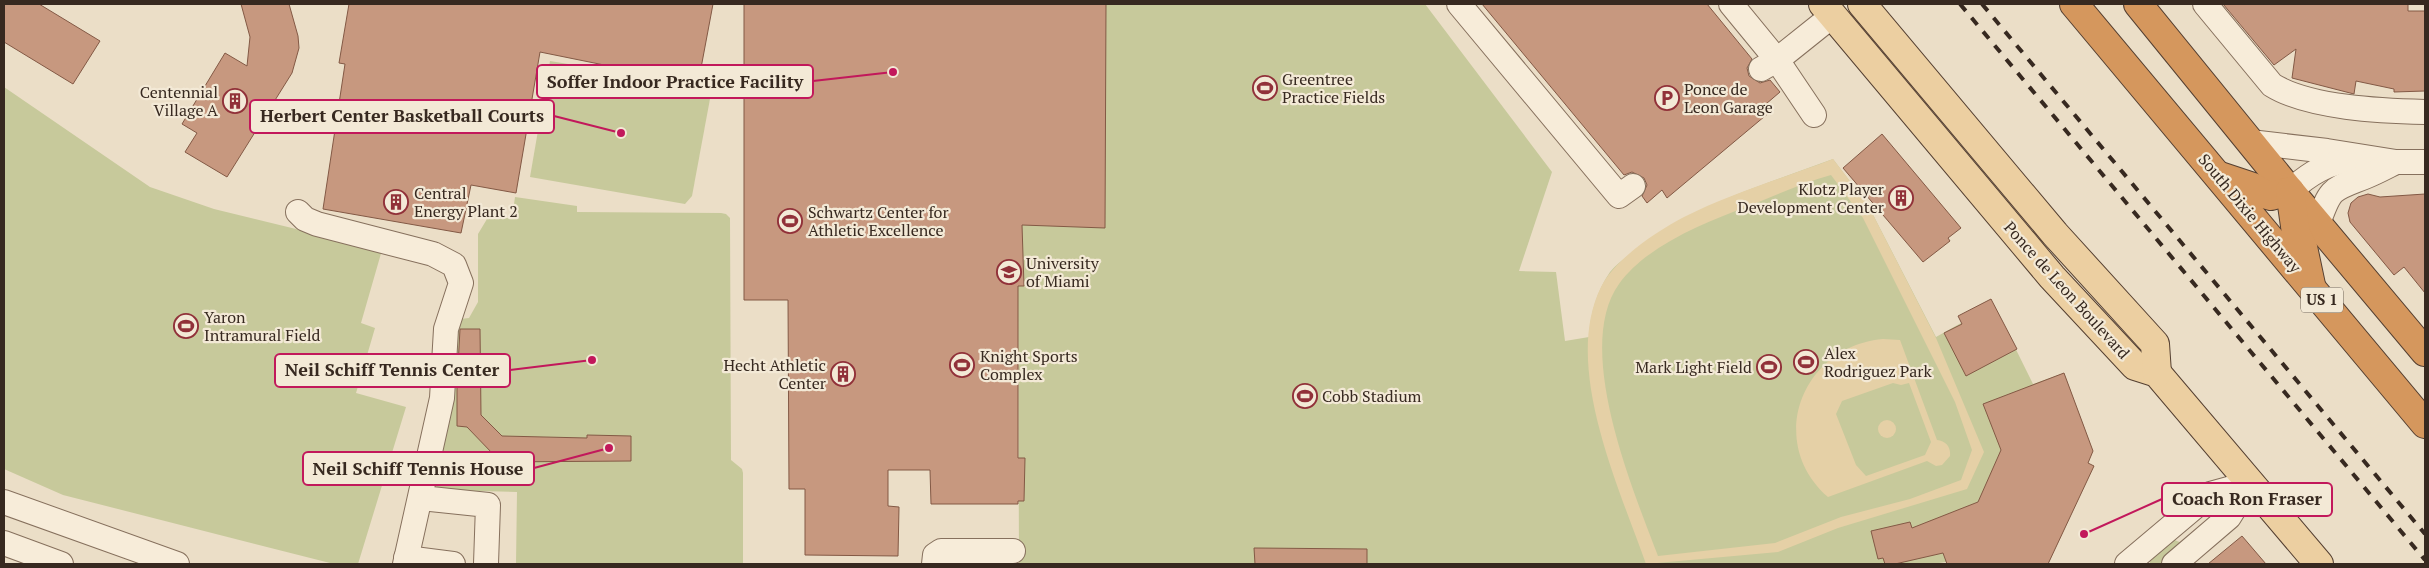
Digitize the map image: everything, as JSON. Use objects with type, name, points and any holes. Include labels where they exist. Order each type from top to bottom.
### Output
[{"type":"highway","name":"South Dixie Highway","points":[[2074,4],[2219,175],[2425,424]]},
{"type":"highway","name":"US 1","points":[[2138,4],[2290,192],[2425,352]]},
{"type":"highway","points":[[2219,175],[2272,196],[2290,192],[2296,233],[2303,247],[2311,286]]},
{"type":"main road","points":[[1862,4],[2055,234],[2155,344],[2157,373]]},
{"type":"main road","name":"Ponce de Leon Boulevard","points":[[1828,10],[2052,277],[2135,366],[2157,373],[2318,564]]},
{"type":"street","points":[[1459,4],[1620,196],[1633,186]]},
{"type":"street","points":[[1731,4],[1768,69],[1814,115]]},
{"type":"street","points":[[2205,4],[2272,85],[2280,89],[2299,96],[2355,108],[2425,112]]},
{"type":"street","points":[[1768,69],[1828,10]]},
{"type":"street","points":[[2250,142],[2327,151],[2396,162],[2425,162]]},
{"type":"street","points":[[2290,192],[2315,171],[2338,162],[2364,158]]},
{"type":"street","points":[[2318,224],[2327,199],[2342,184],[2367,176],[2396,162]]},
{"type":"street","points":[[298,212],[314,223],[433,254],[450,262],[458,272],[461,283],[445,337],[442,398],[421,498],[405,561],[453,564]]},
{"type":"street","points":[[2129,563],[2210,494],[2250,483]]},
{"type":"street","points":[[2174,564],[2229,517],[2250,483]]},
{"type":"street","points":[[421,498],[488,504],[486,564]]},
{"type":"street","points":[[4,502],[177,564]]},
{"type":"street","points":[[4,543],[61,564]]},
{"type":"street","points":[[934,564],[935,555],[941,551],[1013,551]]},
{"type":"green space","points":[[1042,4],[1425,4],[1552,172],[1519,271],[1556,272],[1565,341],[1589,337],[1595,303],[1605,279],[1617,265],[1664,230],[1710,206],[1833,159],[1868,205],[1936,337],[1961,323],[1991,299],[2033,384],[2064,373],[2093,451],[2088,463],[2094,466],[2049,562],[2045,561],[2041,564],[1947,564],[1946,562],[1932,564],[1019,564],[1018,286],[1024,286],[1023,255],[1017,225],[1041,225]]},
{"type":"green space","points":[[550,61],[712,88],[692,196],[685,204],[530,177]]},
{"type":"green space","name":"Yaron Intramural Field","points":[[4,87],[150,187],[214,209],[382,250],[361,323],[375,328],[356,393],[406,407],[358,564],[334,564],[63,495],[4,469]]},
{"type":"green space","points":[[515,197],[577,206],[577,212],[721,213],[726,214],[730,218],[731,460],[742,469],[743,473],[743,564],[516,564],[517,492],[440,490],[434,484],[453,338],[460,319],[469,318],[478,302],[478,234],[487,219],[512,218]]},
{"type":"green space","points":[[2172,539],[2182,543],[2166,564],[2150,564],[2150,556]]},
{"type":"sand","points":[[1833,159],[1868,205],[1936,338],[1984,452],[1967,489],[1838,528],[1778,552],[1646,564],[1610,463],[1591,389],[1588,353],[1591,318],[1601,287],[1607,277],[1626,256],[1673,223],[1720,200]],"holes":[[[1831,175],[1863,218],[1955,402],[1972,450],[1961,480],[1910,499],[1841,517],[1775,543],[1658,556],[1623,458],[1612,419],[1605,381],[1602,344],[1606,311],[1619,284],[1630,270],[1644,258],[1694,228]]]},
{"type":"sand","points":[[1883,339],[1900,340],[1937,440],[1947,445],[1950,450],[1950,456],[1942,465],[1936,466],[1927,461],[1828,497],[1809,475],[1799,450],[1796,425],[1801,400],[1813,378],[1831,359],[1855,346]],"holes":[[[1893,383],[1901,385],[1909,383],[1931,442],[1925,455],[1866,476],[1856,465],[1836,414],[1842,401]]]},
{"type":"sand","points":[[1887,420],[1893,423],[1896,429],[1893,435],[1887,438],[1881,435],[1878,429],[1881,423]]},
{"type":"building","points":[[4,4],[39,4],[100,41],[73,84],[4,42]]},
{"type":"building","name":"Centennial Village A","points":[[241,4],[289,4],[298,36],[299,48],[292,73],[227,177],[185,152],[197,133],[182,124],[225,53],[247,66],[250,37]]},
{"type":"building","points":[[349,4],[713,4],[698,84],[540,52],[516,193],[471,185],[461,233],[323,209],[345,64],[339,63]]},
{"type":"building","points":[[744,4],[1106,4],[1105,228],[1022,225],[1024,286],[1018,286],[1018,458],[1025,458],[1024,501],[1018,501],[1018,504],[931,504],[930,470],[888,470],[888,506],[899,507],[898,556],[805,555],[805,489],[789,489],[788,300],[744,300]]},
{"type":"building","name":"Ponce de Leon Garage","points":[[1482,4],[1707,4],[1752,59],[1747,68],[1749,76],[1760,83],[1770,80],[1780,92],[1766,104],[1771,111],[1667,198],[1662,190],[1647,203],[1642,196],[1647,185],[1644,178],[1632,172],[1624,175]]},
{"type":"building","points":[[2223,4],[2408,4],[2408,11],[2425,11],[2425,91],[2394,92],[2394,89],[2356,81],[2354,94],[2292,78],[2296,49],[2274,65]]},
{"type":"building","name":"Klotz Player Development Center","points":[[1882,134],[1961,228],[1948,238],[1950,241],[1923,262],[1843,168]]},
{"type":"building","points":[[2368,194],[2380,197],[2425,194],[2425,293],[2404,267],[2394,275],[2350,222],[2348,213],[2351,203],[2358,197]]},
{"type":"building","points":[[1991,299],[2017,349],[1966,376],[1944,333],[1962,324],[1958,316]]},
{"type":"building","points":[[460,329],[480,329],[481,415],[502,436],[587,438],[587,435],[631,436],[631,461],[495,462],[493,454],[467,427],[457,426]]},
{"type":"building","points":[[2064,373],[2093,451],[2088,463],[2094,466],[2048,564],[1947,564],[1943,553],[1895,564],[1885,564],[1883,558],[1878,559],[1871,531],[1910,522],[1912,528],[1978,502],[2001,450],[1983,404]]},
{"type":"building","points":[[2242,536],[2266,564],[2208,564]]},
{"type":"building","points":[[1254,548],[1367,549],[1367,564],[1255,564]]},
{"type":"railway","points":[[1960,4],[2425,560]]},
{"type":"railway","points":[[1982,4],[2425,534]]},
{"type":"place","name":"Soffer Indoor Practice Facility","points":[[893,72]]},
{"type":"place","name":"Greentree Practice Fields","points":[[1265,88]]},
{"type":"place","name":"Ponce de Leon Garage","points":[[1667,98]]},
{"type":"place","name":"Centennial Village A","points":[[235,101]]},
{"type":"place","name":"Herbert Center Basketball Courts","points":[[621,133]]},
{"type":"place","name":"Klotz Player Development Center","points":[[1901,198]]},
{"type":"place","name":"Central Energy Plant 2","points":[[396,202]]},
{"type":"place","name":"Schwartz Center for Athletic Excellence","points":[[790,221]]},
{"type":"place","name":"University of Miami","points":[[1009,272]]},
{"type":"place","name":"Yaron Intramural Field","points":[[186,326]]},
{"type":"place","name":"Neil Schiff Tennis Center","points":[[592,360]]},
{"type":"place","name":"Alex Rodriguez Park","points":[[1806,362]]},
{"type":"place","name":"Knight Sports Complex","points":[[962,365]]},
{"type":"place","name":"Mark Light Field","points":[[1769,367]]},
{"type":"place","name":"Hecht Athletic Center","points":[[843,374]]},
{"type":"place","name":"Cobb Stadium","points":[[1305,396]]},
{"type":"place","name":"Neil Schiff Tennis House","points":[[609,448]]},
{"type":"place","name":"Coach Ron Fraser","points":[[2084,534]]}]
